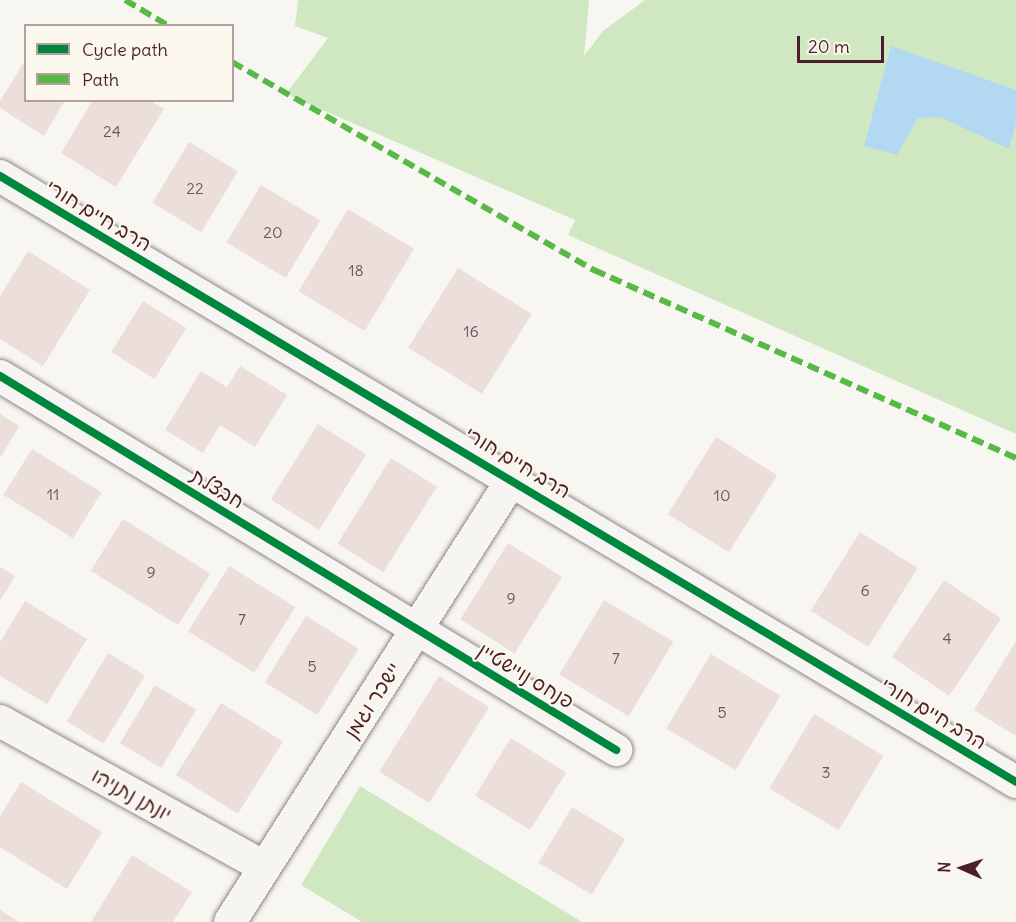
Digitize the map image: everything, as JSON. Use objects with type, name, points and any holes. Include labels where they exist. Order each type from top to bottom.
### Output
[{"type":"street","name":"הרב חיים חורי","points":[[0,176],[513,478],[1016,782]]},
{"type":"street","name":"חבצלת","points":[[0,376],[418,629]]},
{"type":"street","name":"יישכר וגמן","points":[[230,922],[513,478]]},
{"type":"street","name":"פנחס נויישטיין","points":[[418,629],[616,750]]},
{"type":"street","name":"יונתן נתניהו","points":[[0,721],[264,867]]},
{"type":"green space","points":[[298,0],[589,0],[584,56],[603,31],[645,0],[1016,0],[1016,434],[568,235],[575,220],[286,94],[328,38],[295,26]]},
{"type":"green space","points":[[360,786],[582,922],[362,922],[301,885]]},
{"type":"water","points":[[891,46],[1016,90],[1016,123],[1009,149],[940,117],[918,118],[897,155],[864,146]]},
{"type":"building","points":[[24,62],[24,102],[64,102],[44,136],[0,108],[0,101]]},
{"type":"building","points":[[92,102],[152,102],[164,109],[116,187],[61,153]]},
{"type":"building","points":[[189,142],[238,171],[201,232],[152,203]]},
{"type":"building","points":[[261,185],[320,221],[286,278],[226,242]]},
{"type":"building","points":[[348,209],[414,249],[365,331],[299,291]]},
{"type":"building","points":[[28,251],[90,290],[43,366],[0,339],[0,296]]},
{"type":"building","points":[[458,268],[532,314],[482,394],[408,348]]},
{"type":"building","points":[[143,301],[186,328],[154,379],[111,352]]},
{"type":"building","points":[[240,366],[287,395],[255,447],[220,425],[203,453],[165,430],[201,371],[227,387]]},
{"type":"building","points":[[0,414],[19,426],[0,458]]},
{"type":"building","points":[[318,424],[366,454],[319,530],[271,499]]},
{"type":"building","points":[[716,437],[777,475],[729,552],[668,514]]},
{"type":"building","points":[[32,449],[102,492],[73,538],[3,495]]},
{"type":"building","points":[[391,458],[437,487],[383,572],[337,544]]},
{"type":"building","points":[[123,519],[210,574],[178,625],[91,571]]},
{"type":"building","points":[[860,532],[918,568],[868,647],[811,611]]},
{"type":"building","points":[[508,543],[562,577],[515,653],[460,619]]},
{"type":"building","points":[[229,566],[295,607],[254,673],[188,631]]},
{"type":"building","points":[[0,567],[15,576],[0,601]]},
{"type":"building","points":[[944,580],[1001,619],[949,696],[892,657]]},
{"type":"building","points":[[604,600],[673,642],[629,716],[559,675]]},
{"type":"building","points":[[25,601],[87,639],[47,704],[0,676],[0,642]]},
{"type":"building","points":[[306,616],[359,649],[317,715],[265,682]]},
{"type":"building","points":[[1016,641],[1016,736],[974,710]]},
{"type":"building","points":[[108,653],[145,675],[104,744],[67,722]]},
{"type":"building","points":[[711,654],[780,696],[736,770],[666,729]]},
{"type":"building","points":[[439,676],[489,707],[429,803],[379,772]]},
{"type":"building","points":[[155,685],[196,710],[161,768],[120,743]]},
{"type":"building","points":[[221,703],[283,742],[238,814],[176,775]]},
{"type":"building","points":[[814,714],[883,756],[839,830],[769,789]]},
{"type":"building","points":[[511,738],[566,772],[530,830],[475,796]]},
{"type":"building","points":[[21,782],[102,832],[67,889],[0,847],[0,816]]},
{"type":"building","points":[[572,807],[625,839],[592,895],[539,863]]},
{"type":"building","points":[[132,855],[192,892],[173,922],[91,922]]},
{"type":"building","points":[[0,910],[19,922],[0,922]]},
{"type":"marked path","points":[[125,0],[166,24]]},
{"type":"marked path","points":[[234,63],[594,270],[1016,458]]},
{"type":"cycle path","points":[[0,176],[1016,782]]},
{"type":"cycle path","points":[[0,376],[616,750]]}]
